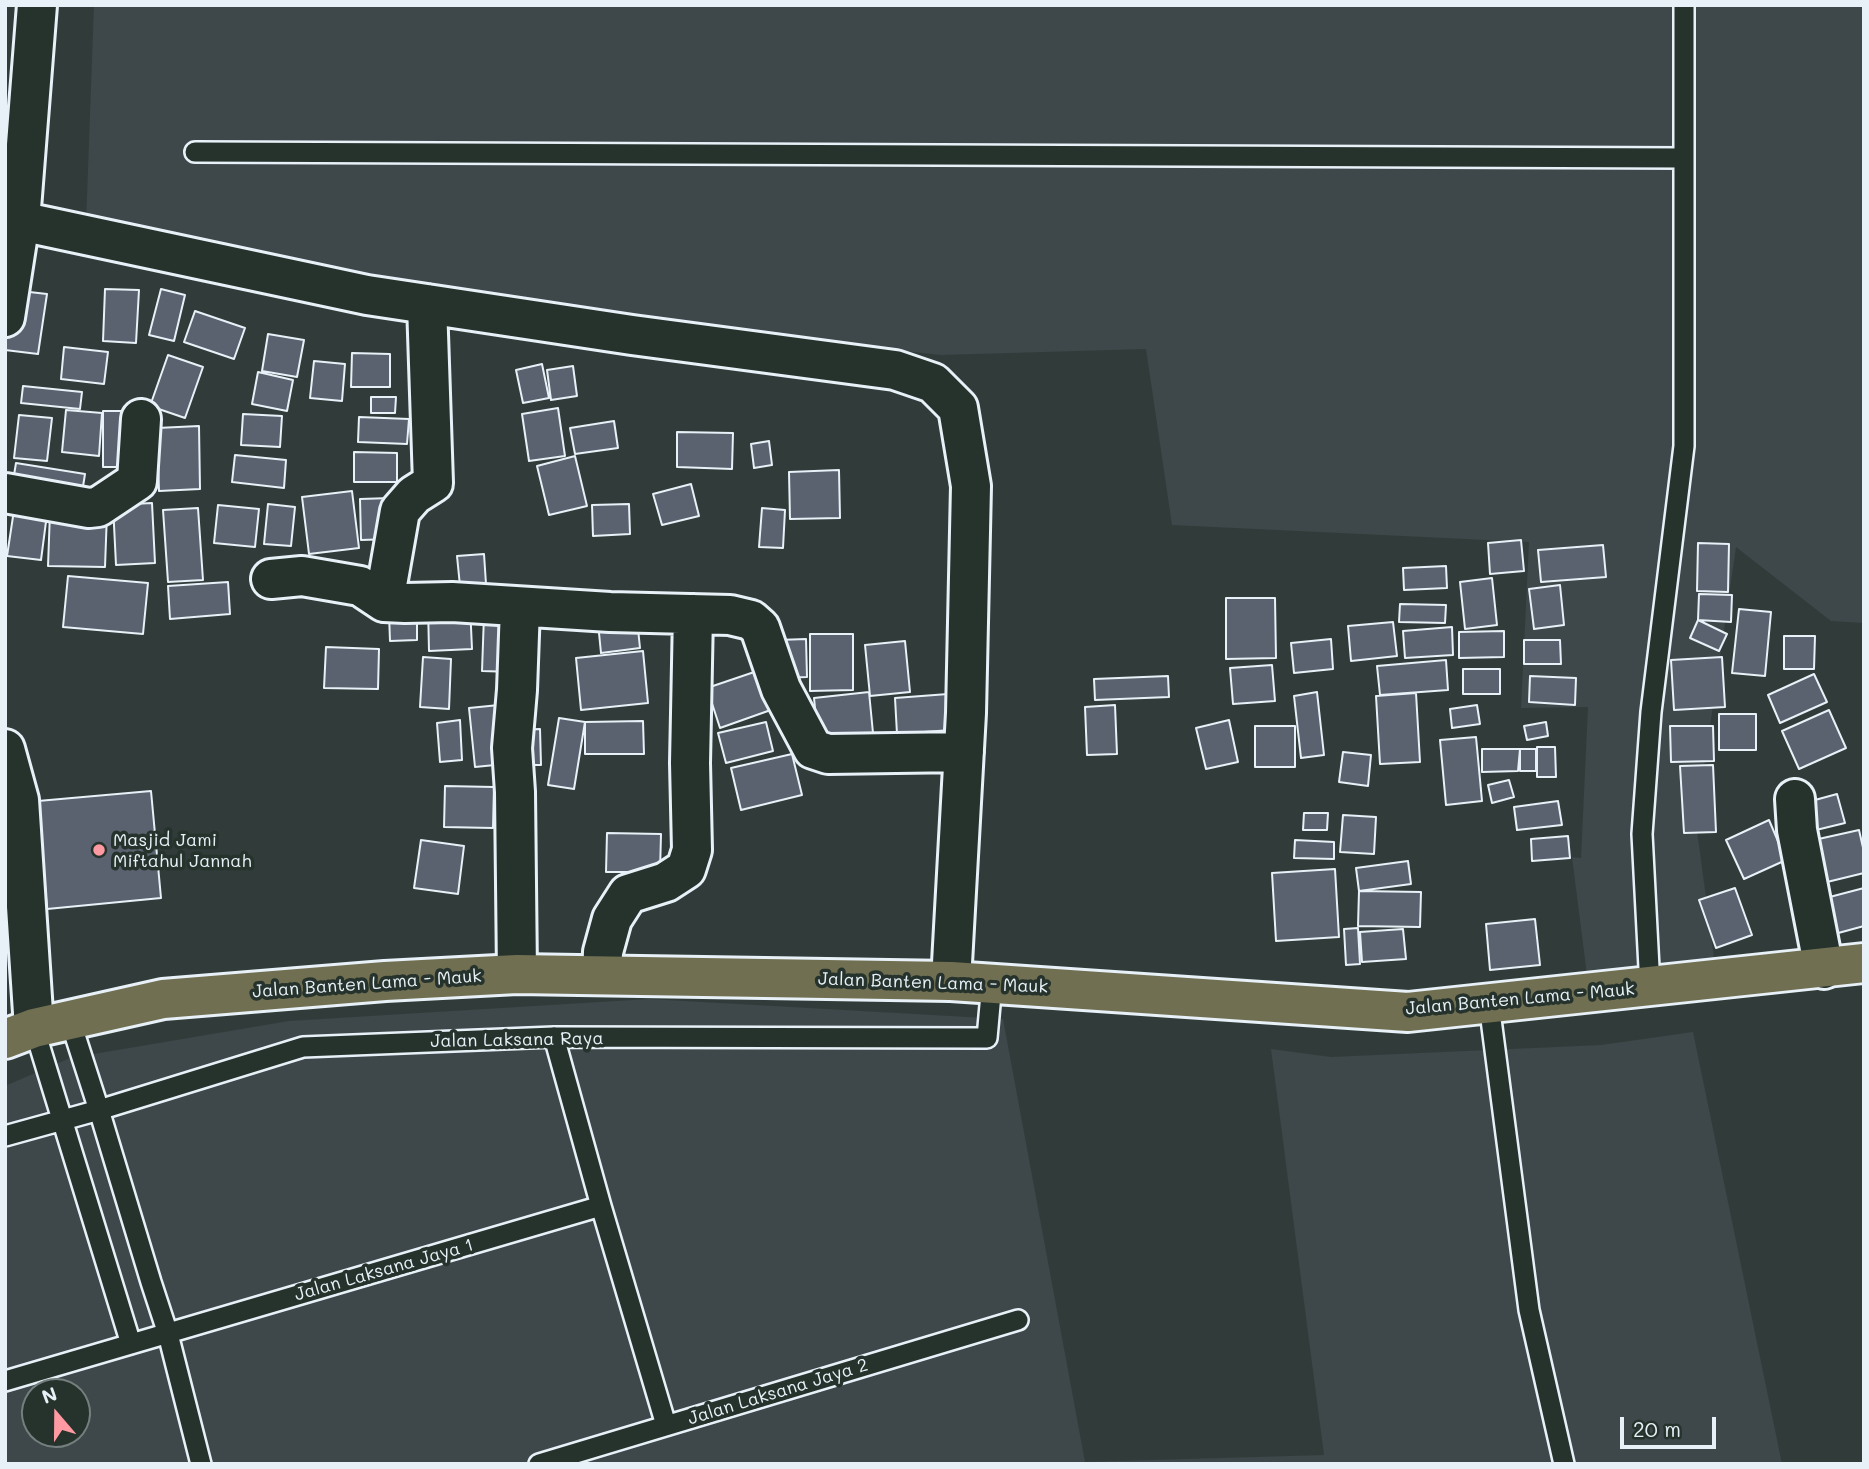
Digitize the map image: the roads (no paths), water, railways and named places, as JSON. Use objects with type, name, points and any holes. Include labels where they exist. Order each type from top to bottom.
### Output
[{"type":"main road","name":"Jalan Banten Lama - Mauk","points":[[19,1034],[163,999],[385,981],[517,974],[951,981],[1408,1012],[1864,963]]},
{"type":"street","points":[[5,317],[20,220],[37,5]]},
{"type":"street","points":[[20,220],[367,295],[632,335],[895,370],[933,383],[958,408],[971,485],[964,752],[951,981]]},
{"type":"street","points":[[384,601],[400,511],[414,495],[433,483],[427,304]]},
{"type":"street","points":[[5,493],[89,508],[98,507],[137,481],[141,419]]},
{"type":"street","points":[[271,579],[302,576],[360,586],[384,601],[405,603],[452,602],[610,612],[730,615],[751,620],[760,628],[781,689],[813,749],[828,754],[964,752]]},
{"type":"street","points":[[517,974],[512,748],[520,607]]},
{"type":"street","points":[[602,975],[603,952],[612,919],[628,894],[666,882],[686,869],[692,850],[690,763],[693,614]]},
{"type":"street","points":[[5,749],[19,800],[19,1034]]},
{"type":"street","points":[[1795,799],[1797,830],[1824,969]]},
{"type":"lane","points":[[1650,987],[1642,834],[1651,712],[1684,446],[1684,5]]},
{"type":"lane","points":[[195,152],[1684,158]]},
{"type":"lane","name":"Jalan Laksana Raya","points":[[5,1136],[303,1047],[554,1038],[986,1038],[992,984]]},
{"type":"lane","points":[[1489,1004],[1529,1310],[1564,1464]]},
{"type":"lane","points":[[70,1020],[168,1334],[201,1464]]},
{"type":"lane","points":[[19,1034],[61,1120],[131,1344]]},
{"type":"lane","points":[[554,1038],[666,1426]]},
{"type":"lane","name":"Jalan Laksana Jaya 1","points":[[5,1381],[601,1206]]},
{"type":"lane","name":"Jalan Laksana Jaya 2","points":[[539,1464],[1018,1320]]},
{"type":"place","name":"Masjid Jami Miftahul Jannah","points":[[99,850]]}]
